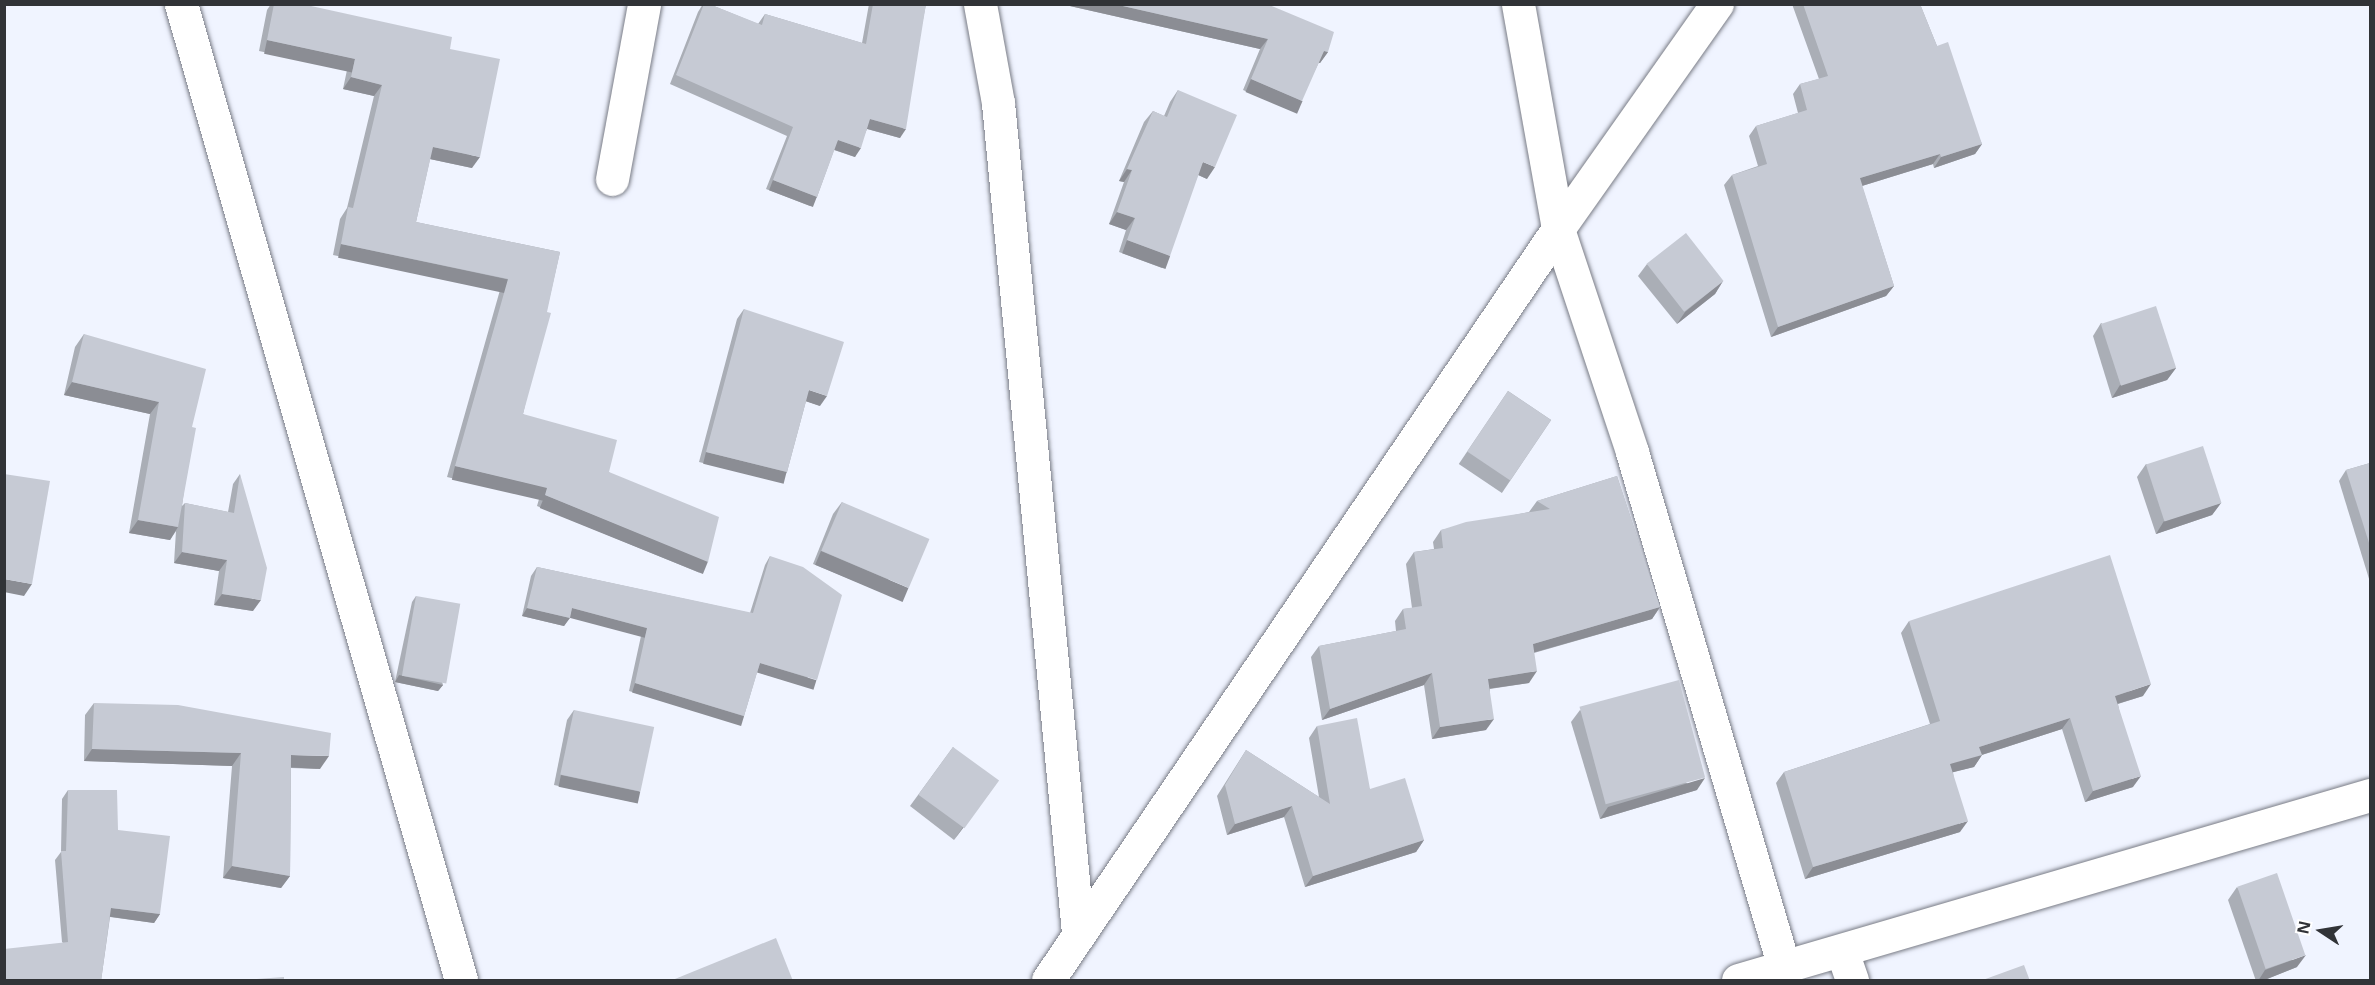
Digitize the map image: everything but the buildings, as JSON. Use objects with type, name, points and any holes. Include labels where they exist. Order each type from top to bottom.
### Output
[{"type":"street","points":[[181,4],[461,981]]},
{"type":"street","points":[[612,179],[644,4]]},
{"type":"street","points":[[980,4],[998,103],[1078,932]]},
{"type":"street","points":[[1518,4],[1558,229],[1632,452],[1784,967]]},
{"type":"street","points":[[1048,981],[1078,932],[1558,229],[1718,4]]},
{"type":"street","points":[[1738,981],[1784,967],[1847,966],[2370,795]]}]
